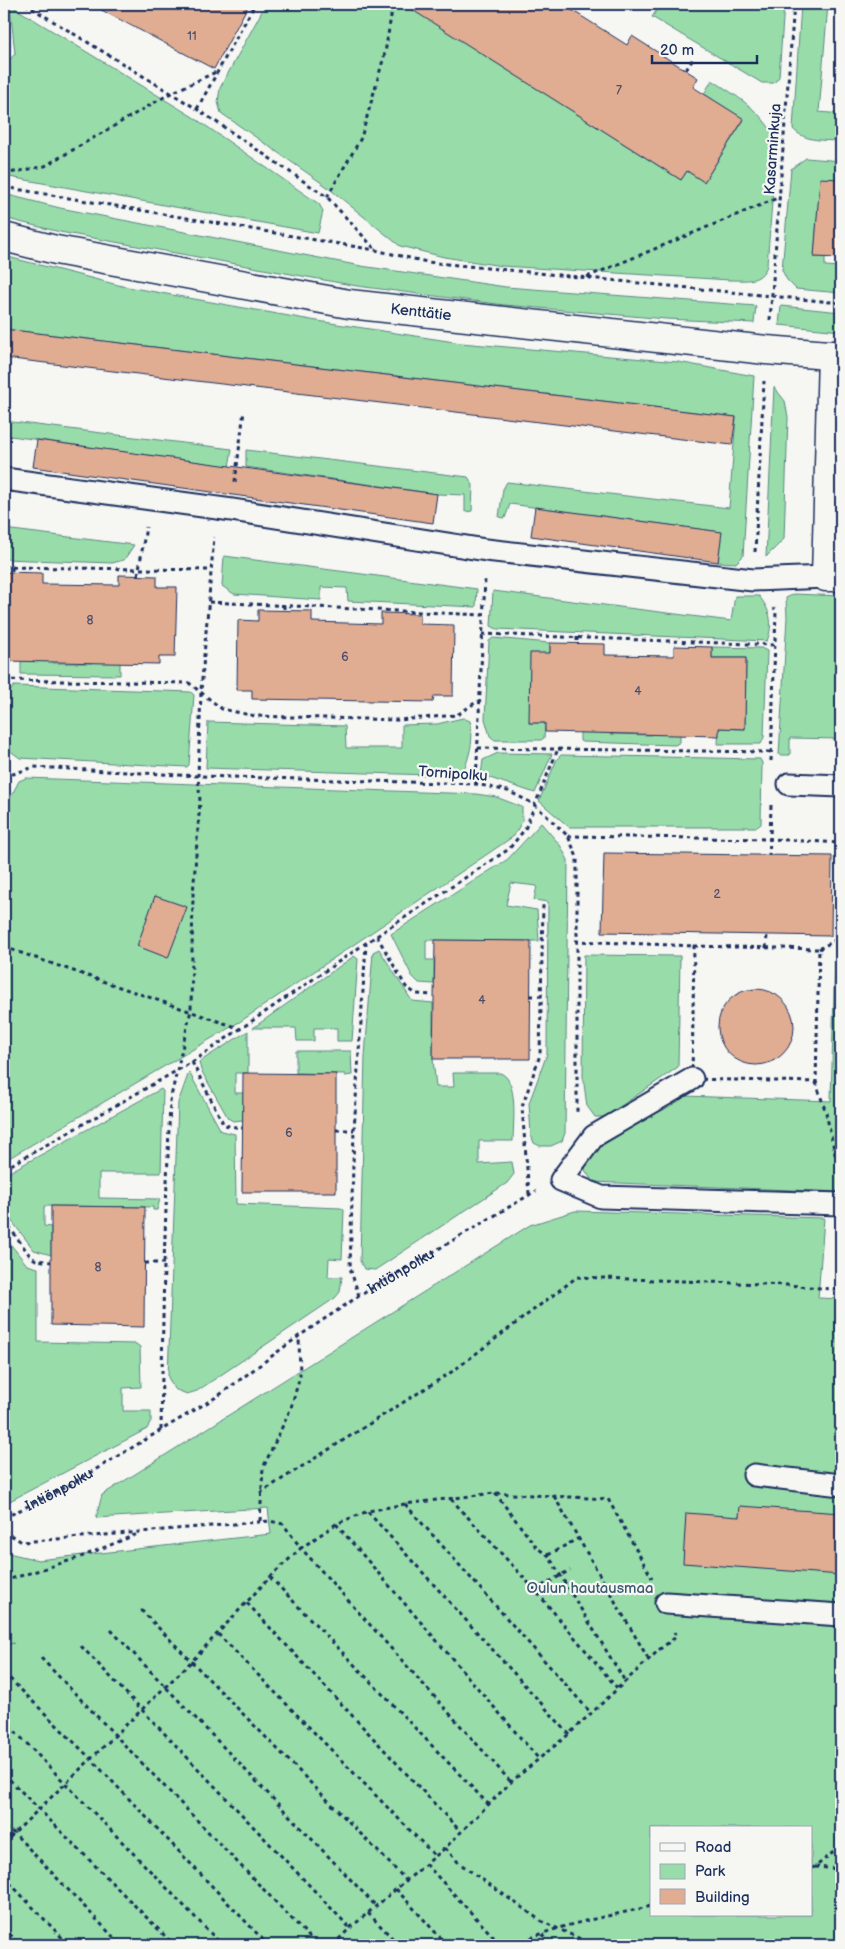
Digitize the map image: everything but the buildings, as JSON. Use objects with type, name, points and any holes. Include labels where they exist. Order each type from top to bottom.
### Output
[{"type":"street","name":"Kenttätie","points":[[4,237],[56,250],[349,304],[766,350],[837,355]]},
{"type":"street","points":[[834,577],[837,355]]},
{"type":"lane","points":[[4,479],[224,509],[486,550],[753,580],[834,577]]},
{"type":"lane","points":[[789,784],[841,786]]},
{"type":"lane","points":[[692,1079],[594,1136],[561,1180],[600,1197],[841,1204]]},
{"type":"lane","points":[[754,1475],[841,1485]]},
{"type":"lane","points":[[666,1603],[841,1615]]},
{"type":"path","points":[[25,4],[172,93],[327,197],[375,250]]},
{"type":"path","points":[[197,109],[255,4]]},
{"type":"path","points":[[327,197],[361,138],[385,53],[393,4]]},
{"type":"path","name":"Kasarminkuja","points":[[772,296],[794,4]]},
{"type":"path","points":[[686,70],[693,59]]},
{"type":"path","points":[[4,174],[45,166],[172,93],[218,72]]},
{"type":"path","points":[[4,187],[375,250],[428,262],[841,303]]},
{"type":"path","points":[[586,277],[780,197]]},
{"type":"path","points":[[161,1431],[164,1263],[170,1101],[191,1010],[193,895],[200,801],[198,776],[201,691],[208,602],[211,570],[244,411]]},
{"type":"path","points":[[138,575],[151,499]]},
{"type":"path","points":[[476,784],[478,701],[486,550]]},
{"type":"path","points":[[4,567],[211,570]]},
{"type":"path","points":[[12,567],[12,572]]},
{"type":"path","points":[[208,602],[483,615]]},
{"type":"path","points":[[284,606],[284,611]]},
{"type":"path","points":[[482,634],[577,637],[692,644],[775,645]]},
{"type":"path","points":[[577,637],[577,644]]},
{"type":"path","points":[[4,777],[4,680],[189,683],[222,709],[255,716],[398,720],[457,715],[478,701]]},
{"type":"path","points":[[478,748],[771,752]]},
{"type":"path","points":[[4,1169],[192,1062],[242,1030],[366,943],[509,849],[525,829],[558,749]]},
{"type":"path","name":"Tornipolku","points":[[4,777],[34,767],[198,776],[476,784],[508,791],[534,804],[568,836],[577,857],[575,941],[577,1123]]},
{"type":"path","points":[[568,836],[770,839],[770,856]]},
{"type":"path","points":[[529,1194],[522,1107],[540,1055],[543,905]]},
{"type":"path","points":[[766,948],[767,935]]},
{"type":"path","points":[[378,936],[406,987],[416,994],[433,995]]},
{"type":"path","points":[[575,941],[819,949],[841,937]]},
{"type":"path","points":[[359,1296],[350,1268],[354,1130],[366,943]]},
{"type":"path","points":[[694,946],[692,1079],[816,1082]]},
{"type":"path","points":[[4,947],[191,1010],[242,1030]]},
{"type":"path","points":[[819,949],[816,1082],[826,1112],[832,1142],[841,1167]]},
{"type":"path","points":[[530,996],[542,996]]},
{"type":"path","points":[[192,1062],[224,1125],[242,1128]]},
{"type":"path","points":[[336,1130],[354,1130]]},
{"type":"path","name":"Intiönpolku","points":[[4,1518],[68,1486],[161,1431],[218,1396],[299,1336],[359,1296],[529,1194],[561,1180]]},
{"type":"path","points":[[4,1220],[31,1257],[36,1260],[51,1262]]},
{"type":"path","points":[[144,1263],[164,1263]]},
{"type":"path","points":[[260,1493],[453,1371],[577,1277],[788,1285],[841,1290]]},
{"type":"path","points":[[260,1521],[260,1493],[263,1468],[291,1408],[300,1376],[299,1336]]},
{"type":"path","points":[[495,1493],[538,1548],[548,1555],[626,1683]]},
{"type":"path","points":[[4,1843],[192,1660],[301,1548],[336,1524],[368,1511],[405,1504],[495,1493],[608,1498],[666,1603],[676,1637],[569,1734],[511,1782],[445,1848],[350,1928],[333,1945]]},
{"type":"path","points":[[554,1496],[649,1660]]},
{"type":"path","points":[[451,1498],[535,1590],[618,1689]]},
{"type":"path","points":[[405,1504],[591,1713]]},
{"type":"path","points":[[368,1511],[569,1734]]},
{"type":"path","points":[[4,1532],[22,1542],[260,1521],[284,1524],[301,1548],[511,1782]]},
{"type":"path","points":[[336,1524],[538,1758]]},
{"type":"path","points":[[4,1581],[78,1558],[143,1532]]},
{"type":"path","points":[[548,1555],[579,1538]]},
{"type":"path","points":[[535,1590],[570,1570]]},
{"type":"path","points":[[270,1578],[488,1804]]},
{"type":"path","points":[[247,1603],[460,1831]]},
{"type":"path","points":[[141,1610],[406,1880]]},
{"type":"path","points":[[111,1630],[376,1906]]},
{"type":"path","points":[[218,1634],[435,1856]]},
{"type":"path","points":[[81,1646],[350,1928]]},
{"type":"path","points":[[41,1658],[317,1945]]},
{"type":"path","points":[[4,1673],[91,1759],[268,1945]]},
{"type":"path","points":[[4,1720],[222,1945]]},
{"type":"path","points":[[4,1774],[174,1945]]},
{"type":"path","points":[[4,1828],[14,1833],[120,1945]]},
{"type":"path","points":[[813,1867],[841,1846]]},
{"type":"path","points":[[445,1848],[459,1863],[542,1921],[594,1945]]},
{"type":"path","points":[[426,1864],[501,1945]]},
{"type":"path","points":[[813,1867],[841,1870]]},
{"type":"path","points":[[4,1877],[69,1945]]},
{"type":"path","points":[[396,1889],[447,1945]]},
{"type":"path","points":[[516,1945],[543,1934],[650,1906]]},
{"type":"path","points":[[368,1913],[399,1945]]},
{"type":"path","points":[[4,1928],[20,1945]]},
{"type":"path","points":[[543,1934],[549,1945]]},
{"type":"path","points":[[338,1940],[343,1945]]},
{"type":"green space","points":[[266,4],[417,4],[414,10],[681,180],[687,171],[704,182],[744,120],[704,94],[712,80],[755,111],[774,136],[775,157],[767,266],[757,278],[730,280],[502,266],[444,257],[400,246],[326,186],[221,113],[218,102],[220,88]]},
{"type":"green space","points":[[661,4],[784,4],[779,77],[774,83],[762,83],[652,17]]},
{"type":"green space","points":[[801,4],[828,4],[819,112],[841,114],[841,141],[809,138],[793,129]]},
{"type":"green space","points":[[10,5],[193,117],[319,204],[323,211],[318,233],[4,176],[4,65],[15,54]]},
{"type":"green space","points":[[806,158],[841,161],[841,210],[818,209],[814,257],[825,257],[825,266],[841,267],[841,293],[796,289],[787,280],[782,270],[791,169]]},
{"type":"green space","points":[[4,194],[60,208],[361,266],[506,287],[756,306],[754,323],[666,319],[505,305],[357,286],[60,232],[4,218]]},
{"type":"green space","points":[[4,256],[122,286],[311,320],[461,343],[678,362],[754,376],[743,556],[736,563],[718,562],[721,532],[510,504],[505,518],[499,517],[503,489],[507,482],[729,508],[736,417],[4,329]]},
{"type":"green space","points":[[781,306],[841,312],[841,331],[779,325]]},
{"type":"green space","points":[[774,387],[785,401],[788,417],[784,539],[766,557]]},
{"type":"green space","points":[[4,421],[232,449],[229,467],[4,435]]},
{"type":"green space","points":[[246,450],[468,477],[473,485],[472,511],[465,512],[465,495],[437,494],[246,467]]},
{"type":"green space","points":[[4,529],[134,545],[124,560],[112,563],[4,559]]},
{"type":"green space","points":[[224,556],[477,589],[476,607],[348,601],[347,588],[321,587],[321,600],[234,594],[222,586]]},
{"type":"green space","points":[[493,591],[731,621],[735,596],[759,596],[766,606],[770,617],[770,628],[767,641],[497,629],[491,626]]},
{"type":"green space","points":[[794,594],[841,596],[841,739],[790,738],[790,755],[779,755],[787,617],[786,598]]},
{"type":"green space","points":[[493,638],[550,643],[550,653],[529,723],[545,723],[544,738],[541,740],[495,740],[490,736],[485,719],[489,641]]},
{"type":"green space","points":[[712,647],[761,648],[767,651],[764,737],[761,744],[718,744],[719,728],[745,729],[746,658],[712,658]]},
{"type":"green space","points":[[21,653],[52,654],[52,663],[92,663],[93,655],[120,655],[120,675],[21,674]]},
{"type":"green space","points":[[14,686],[191,692],[194,695],[189,765],[187,767],[20,758],[9,750],[9,693]]},
{"type":"green space","points":[[463,718],[470,721],[472,742],[462,776],[206,768],[208,722],[345,726],[346,748],[402,748],[402,725],[437,724]]},
{"type":"green space","points":[[580,725],[611,734],[650,735],[680,726],[680,742],[675,745],[582,742],[580,741]]},
{"type":"green space","points":[[498,753],[552,754],[535,793],[481,775],[483,760]]},
{"type":"green space","points":[[561,755],[760,759],[762,763],[761,824],[757,827],[569,827],[539,801],[557,759]]},
{"type":"green space","points":[[26,778],[476,794],[496,797],[522,807],[522,821],[514,836],[241,1021],[4,1161],[4,810],[19,781]]},
{"type":"green space","points":[[541,823],[560,845],[568,860],[565,1133],[562,1141],[551,1146],[540,1146],[534,1143],[531,1135],[529,1103],[547,1054],[548,902],[534,900],[537,886],[511,883],[506,905],[537,910],[539,941],[426,940],[426,960],[434,960],[434,984],[419,983],[412,976],[391,934],[508,859]]},
{"type":"green space","points":[[379,949],[412,1001],[433,1003],[433,1059],[436,1087],[454,1087],[453,1073],[500,1073],[506,1077],[510,1084],[514,1103],[513,1141],[479,1141],[479,1164],[512,1162],[514,1174],[507,1183],[375,1270],[364,1269],[360,1261],[365,1056],[373,952]]},
{"type":"green space","points":[[841,954],[841,1192],[593,1182],[585,1170],[588,1155],[673,1098],[683,1096],[831,1101],[835,955]]},
{"type":"green space","points":[[584,955],[680,956],[678,1067],[605,1117],[595,1117],[587,1106],[583,1077]]},
{"type":"green space","points":[[354,956],[358,959],[352,1041],[337,1041],[337,1028],[314,1028],[314,1041],[297,1041],[296,1028],[253,1028]]},
{"type":"green space","points":[[248,1031],[248,1073],[235,1073],[235,1093],[243,1093],[243,1120],[233,1121],[228,1118],[201,1070],[199,1062]]},
{"type":"green space","points":[[296,1051],[351,1051],[352,1075],[296,1073]]},
{"type":"green space","points":[[189,1072],[221,1131],[235,1134],[236,1204],[341,1208],[344,1210],[342,1259],[329,1258],[328,1277],[342,1277],[340,1292],[335,1298],[197,1391],[187,1394],[174,1389],[168,1377],[178,1103]]},
{"type":"green space","points":[[161,1089],[163,1091],[161,1173],[99,1173],[99,1198],[160,1199],[157,1210],[153,1210],[153,1207],[44,1206],[44,1226],[51,1227],[51,1255],[34,1250],[4,1211],[4,1175]]},
{"type":"green space","name":"Oulun hautausmaa","points":[[575,1211],[824,1218],[818,1298],[841,1299],[841,1945],[4,1945],[4,1646],[14,1643],[4,1645],[4,1552],[38,1560],[271,1534],[268,1508],[96,1518],[102,1495],[530,1225]]},
{"type":"green space","points":[[4,1236],[27,1265],[38,1268],[38,1342],[136,1344],[140,1347],[141,1387],[123,1388],[123,1411],[151,1411],[151,1421],[147,1429],[4,1504]]}]
